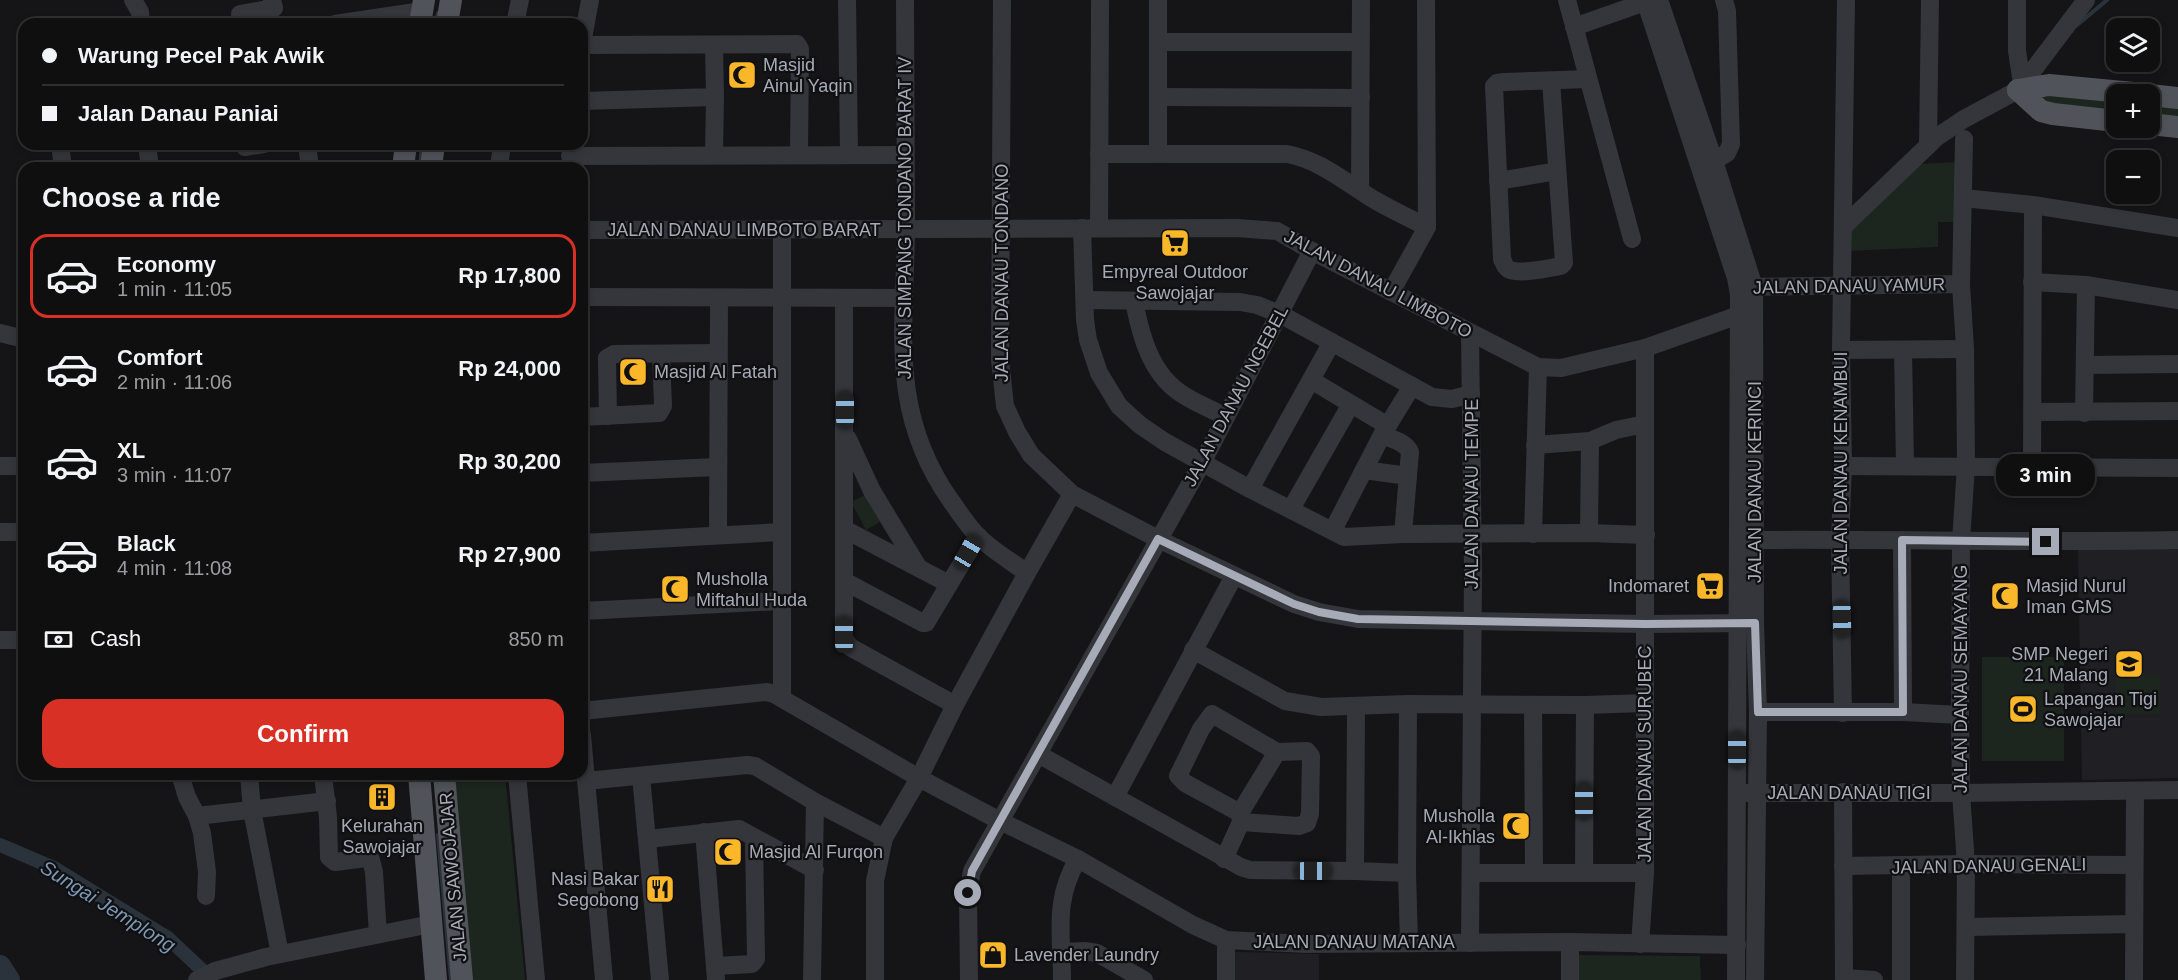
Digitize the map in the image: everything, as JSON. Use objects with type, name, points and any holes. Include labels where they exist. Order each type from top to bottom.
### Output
[{"type":"main road","points":[[448,18],[451,0]]},
{"type":"main road","points":[[2020,87],[2049,85],[2106,90]]},
{"type":"main road","points":[[2020,87],[2041,111],[2106,120]]},
{"type":"main road","points":[[2160,96],[2178,98]]},
{"type":"main road","points":[[2160,125],[2178,127]]},
{"type":"main road","name":"JALAN SAWOJAJAR","points":[[419,780],[436,980]]},
{"type":"main road","name":"JALAN SAWOJAJAR","points":[[445,780],[462,980]]},
{"type":"street","points":[[133,0],[140,12],[140,18]]},
{"type":"street","points":[[240,13],[274,8],[272,0]]},
{"type":"street","points":[[516,18],[520,0]]},
{"type":"street","points":[[587,18],[590,0]]},
{"type":"street","points":[[847,0],[849,154]]},
{"type":"street","name":"JALAN SIMPANG TONDANO BARAT IV","points":[[905,0],[906,230],[903,360],[910,415],[916,435],[936,478],[978,536],[1027,573]]},
{"type":"street","name":"JALAN DANAU TONDANO","points":[[1002,0],[1000,359],[1005,406],[1017,432],[1031,454],[1072,494],[1234,576],[1294,604],[1319,612],[1358,619],[1645,624],[1747,623]]},
{"type":"street","points":[[1100,0],[1099,154],[1085,300],[1088,340],[1093,356],[1099,373],[1119,406],[1140,425],[1165,442],[1344,537],[1403,534],[1646,535]]},
{"type":"street","points":[[1158,0],[1158,154]]},
{"type":"street","points":[[1359,190],[1361,0]]},
{"type":"street","points":[[1392,292],[1426,227],[1426,0]]},
{"type":"street","points":[[1567,0],[1632,239]]},
{"type":"street","points":[[1714,161],[1727,153],[1731,144],[1727,11],[1724,0]]},
{"type":"street","name":"JALAN DANAU KENAMBUI","points":[[1843,713],[1840,539],[1843,466],[1841,350],[1846,0]]},
{"type":"street","points":[[1928,144],[1930,0]]},
{"type":"street","points":[[2017,0],[2020,87]]},
{"type":"street","points":[[1843,227],[1928,144],[1964,119],[2020,87],[2086,0]]},
{"type":"street","points":[[1574,27],[1650,1]]},
{"type":"street","name":"JALAN DANAU KERINCI","points":[[1650,1],[1714,161],[1746,287],[1755,540],[1747,623],[1737,793],[1736,980]]},
{"type":"street","name":"JALAN DANAU KERINCI","points":[[1650,1],[1746,287],[1738,315],[1747,623],[1758,712],[1755,980]]},
{"type":"street","points":[[378,18],[422,12]]},
{"type":"street","points":[[1158,42],[1360,42]]},
{"type":"street","points":[[588,44],[798,45],[800,49],[799,154]]},
{"type":"street","points":[[714,45],[714,155]]},
{"type":"street","points":[[1551,81],[1564,263],[1561,266],[1531,271],[1510,270],[1506,268],[1502,259],[1494,86],[1497,83],[1551,81],[1588,80]]},
{"type":"street","points":[[588,101],[715,97]]},
{"type":"street","points":[[1158,97],[1361,98]]},
{"type":"street","name":"JALAN DANAU SEMAYANG","points":[[1964,139],[1961,284],[1965,349],[1966,466],[1961,541],[1960,715],[1961,794],[1966,864],[1965,980]]},
{"type":"street","points":[[1099,154],[1294,156],[1311,160],[1426,227]]},
{"type":"street","points":[[570,156],[905,155]]},
{"type":"street","points":[[1498,181],[1557,171]]},
{"type":"street","points":[[1963,198],[2178,228]]},
{"type":"street","points":[[2032,468],[2033,206]]},
{"type":"street","points":[[588,710],[766,692],[782,698],[782,229]]},
{"type":"street","name":"JALAN DANAU LIMBOTO","points":[[1002,229],[1258,229],[1277,231],[1538,367],[1560,368],[1645,348],[1738,315]]},
{"type":"street","name":"JALAN DANAU LIMBOTO BARAT","points":[[588,231],[1002,229]]},
{"type":"street","name":"JALAN DANAU NGEBEL","points":[[969,980],[969,884],[972,871],[1202,463],[1312,251]]},
{"type":"street","points":[[2032,282],[2086,285],[2178,300]]},
{"type":"street","name":"JALAN DANAU YAMUR","points":[[1746,287],[1961,284]]},
{"type":"street","points":[[2084,412],[2086,285]]},
{"type":"street","points":[[588,297],[904,298]]},
{"type":"street","points":[[844,298],[844,635],[847,645],[955,705]]},
{"type":"street","points":[[718,535],[719,299]]},
{"type":"street","points":[[1085,300],[1240,302],[1257,305],[1280,314],[1432,396],[1452,399],[1471,394]]},
{"type":"street","points":[[1134,301],[1141,335],[1161,374],[1184,396],[1226,417]]},
{"type":"street","points":[[0,333],[18,338]]},
{"type":"street","name":"JALAN DANAU TEMPE","points":[[1470,333],[1473,535],[1470,943]]},
{"type":"street","points":[[1250,489],[1332,342]]},
{"type":"street","name":"JALAN DANAU SURUBEC","points":[[1640,944],[1645,873],[1645,348]]},
{"type":"street","points":[[1841,350],[1965,349]]},
{"type":"street","points":[[1903,350],[1905,465]]},
{"type":"street","points":[[608,416],[608,358],[614,354],[717,353]]},
{"type":"street","points":[[588,417],[655,415],[661,411],[661,354]]},
{"type":"street","points":[[2085,365],[2178,364]]},
{"type":"street","points":[[1533,534],[1538,367]]},
{"type":"street","points":[[1311,380],[1351,404],[1408,447],[1410,452],[1403,534]]},
{"type":"street","points":[[1333,530],[1385,431],[1412,386]]},
{"type":"street","points":[[1291,509],[1351,404]]},
{"type":"street","points":[[2033,412],[2178,411]]},
{"type":"street","points":[[1535,445],[1590,441],[1616,430],[1645,424]]},
{"type":"street","points":[[845,432],[872,491],[918,567]]},
{"type":"street","points":[[1589,533],[1590,441]]},
{"type":"street","points":[[0,466],[18,466]]},
{"type":"street","points":[[1843,466],[2178,468]]},
{"type":"street","points":[[588,473],[717,467]]},
{"type":"street","points":[[1364,470],[1408,476]]},
{"type":"street","points":[[875,980],[875,881],[884,838],[919,778],[955,705],[1072,494]]},
{"type":"street","points":[[844,529],[949,584]]},
{"type":"street","points":[[0,532],[18,532]]},
{"type":"street","points":[[588,543],[781,532]]},
{"type":"street","points":[[844,581],[923,623],[929,620],[978,536]]},
{"type":"street","points":[[1755,540],[2046,542],[2178,540]]},
{"type":"street","points":[[1902,540],[1903,712]]},
{"type":"street","points":[[1115,797],[1234,576]]},
{"type":"street","points":[[588,611],[781,601]]},
{"type":"street","points":[[0,639],[18,640]]},
{"type":"street","points":[[1193,651],[1285,701],[1321,707],[1408,704],[1645,703]]},
{"type":"street","name":"JALAN DANAU MATANA","points":[[782,698],[919,778],[1078,859],[1193,925],[1226,940],[1307,944],[1570,942],[1737,945]]},
{"type":"street","points":[[1408,704],[1409,943]]},
{"type":"street","points":[[1533,705],[1534,873]]},
{"type":"street","points":[[1584,873],[1585,705]]},
{"type":"street","points":[[1354,871],[1356,706]]},
{"type":"street","points":[[1758,712],[1903,712],[1960,715]]},
{"type":"street","points":[[1215,715],[1277,752],[1307,752],[1311,756],[1310,814],[1306,823],[1299,826],[1241,817],[1185,783],[1178,776],[1209,716],[1215,715]]},
{"type":"street","points":[[1224,859],[1241,817],[1277,752]]},
{"type":"street","points":[[1038,754],[1224,859],[1250,870],[1407,873]]},
{"type":"street","points":[[604,980],[586,781],[755,766],[815,802],[884,838]]},
{"type":"street","points":[[641,776],[660,980]]},
{"type":"street","points":[[182,780],[187,798],[197,816],[205,847],[206,896]]},
{"type":"street","points":[[250,780],[252,810],[280,954]]},
{"type":"street","points":[[325,780],[329,851],[332,860],[335,862],[369,858],[373,863],[378,934]]},
{"type":"street","points":[[518,780],[536,980]]},
{"type":"street","name":"JALAN DANAU TIGI","points":[[1737,793],[1961,794],[2178,790]]},
{"type":"street","points":[[2134,980],[2135,791]]},
{"type":"street","points":[[1843,792],[1844,979],[1874,980]]},
{"type":"street","points":[[197,816],[327,801]]},
{"type":"street","points":[[812,980],[815,802]]},
{"type":"street","points":[[648,839],[739,830],[815,870]]},
{"type":"street","points":[[704,832],[716,973],[752,963],[756,958],[754,838]]},
{"type":"street","points":[[1062,980],[1060,908],[1062,896],[1078,859]]},
{"type":"street","name":"JALAN DANAU GENALI","points":[[1843,866],[2134,865]]},
{"type":"street","points":[[1900,866],[1900,980]]},
{"type":"street","points":[[1471,873],[1645,873]]},
{"type":"street","points":[[204,976],[280,954],[431,924]]},
{"type":"street","points":[[1966,927],[2134,924]]},
{"type":"street","points":[[1226,940],[1226,980]]},
{"type":"street","points":[[1570,942],[1570,980]]},
{"type":"street","points":[[1062,952],[1091,952],[1119,973],[1144,980]]},
{"type":"shaded area","points":[[2043,96],[2106,99],[2106,112],[2054,107],[2042,99]]},
{"type":"shaded area","points":[[2160,103],[2178,105],[2178,120],[2160,118]]},
{"type":"shaded area","points":[[1959,162],[1958,222],[1938,222],[1938,247],[1848,251],[1850,230],[1919,164]]},
{"type":"shaded area","points":[[865,495],[880,522],[866,530],[851,502]]},
{"type":"shaded area","name":"SMP Negeri 21 Malang","points":[[2178,548],[2178,778],[2082,780],[2078,549]]},
{"type":"shaded area","name":"Lapangan Tigi Sawojajar","points":[[1982,657],[2064,657],[2064,761],[1982,761]]},
{"type":"shaded area","points":[[2160,675],[2160,714],[2116,714],[2116,676]]},
{"type":"shaded area","points":[[451,780],[506,780],[525,980],[470,980]]},
{"type":"shaded area","points":[[1232,953],[1319,954],[1319,980],[1233,980]]},
{"type":"shaded area","points":[[1579,955],[1700,956],[1701,980],[1579,980]]},
{"type":"waterway","points":[[2076,26],[2107,0]]},
{"type":"waterway","points":[[437,18],[438,13]]},
{"type":"waterway","points":[[420,162],[422,150]]},
{"type":"waterway","points":[[438,835],[451,980]]},
{"type":"waterway","name":"Sungai Jemplong","points":[[0,845],[54,868],[168,938],[202,970],[205,980]]},
{"type":"waterway","points":[[0,966],[9,980]]},
{"type":"place","name":"Masjid Ainul Yaqin","points":[[742,75]]},
{"type":"place","name":"Empyreal Outdoor Sawojajar","points":[[1175,243]]},
{"type":"place","name":"Masjid Al Fatah","points":[[633,372]]},
{"type":"place","name":"Indomaret","points":[[1710,586]]},
{"type":"place","name":"Musholla Miftahul Huda","points":[[675,589]]},
{"type":"place","name":"Masjid Nurul Iman GMS","points":[[2005,596]]},
{"type":"place","name":"SMP Negeri 21 Malang","points":[[2129,664]]},
{"type":"place","name":"Lapangan Tigi Sawojajar","points":[[2023,709]]},
{"type":"place","name":"Kelurahan Sawojajar","points":[[382,797]]},
{"type":"place","name":"Musholla Al-Ikhlas","points":[[1516,826]]},
{"type":"place","name":"Masjid Al Furqon","points":[[728,852]]},
{"type":"place","name":"Nasi Bakar Segobong","points":[[660,889]]},
{"type":"place","name":"Lavender Laundry","points":[[993,955]]},
{"type":"route","points":[[968,893],[972,871],[1158,539],[1294,604],[1319,612],[1358,619],[1645,624],[1755,623],[1758,712],[1822,713],[1903,712],[1902,540],[2046,542]]}]
